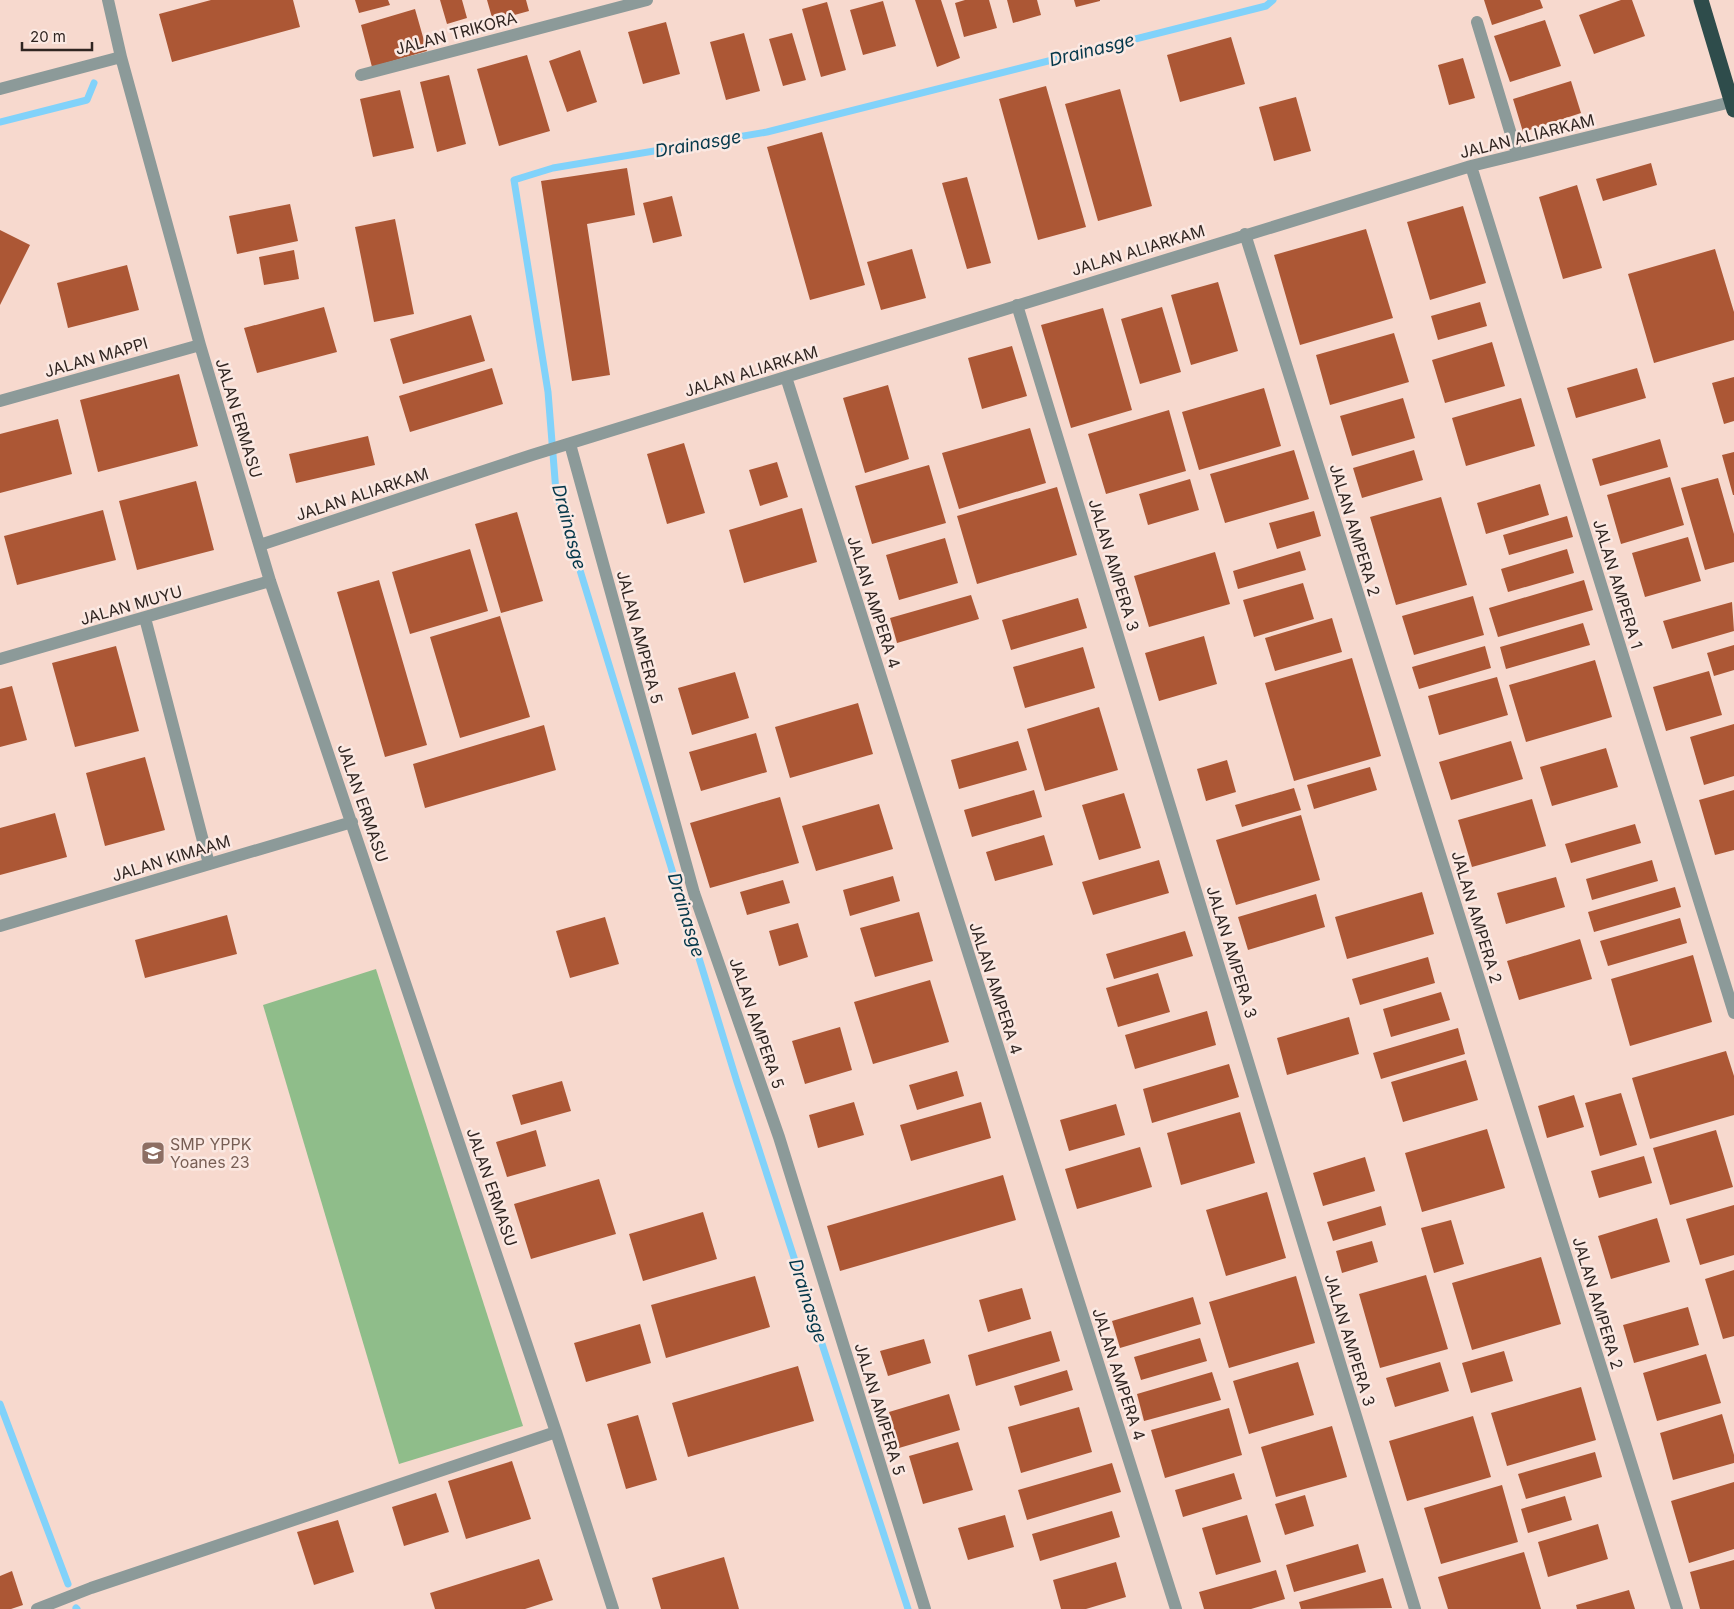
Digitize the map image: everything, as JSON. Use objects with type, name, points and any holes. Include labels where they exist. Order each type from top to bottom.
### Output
[{"type":"highway","points":[[1701,0],[1733,106]]},
{"type":"street","name":"JALAN ERMASU","points":[[108,0],[121,57],[200,345],[270,581],[556,1432],[612,1609]]},
{"type":"street","name":"JALAN TRIKORA","points":[[361,75],[647,0]]},
{"type":"street","points":[[1477,22],[1517,154]]},
{"type":"street","points":[[0,89],[121,57]]},
{"type":"street","name":"JALAN ALIARKAM","points":[[260,545],[532,455],[1471,166],[1733,106]]},
{"type":"street","name":"JALAN AMPERA 1","points":[[1471,166],[1734,1012]]},
{"type":"street","name":"JALAN AMPERA 2","points":[[1245,234],[1677,1609]]},
{"type":"street","name":"JALAN AMPERA 3","points":[[1018,305],[1415,1609]]},
{"type":"street","name":"JALAN MAPPI","points":[[0,401],[200,345]]},
{"type":"street","name":"JALAN AMPERA 4","points":[[786,377],[1176,1609]]},
{"type":"street","name":"JALAN AMPERA 5","points":[[565,446],[694,893],[779,1137],[925,1609]]},
{"type":"street","name":"JALAN MUYU","points":[[0,659],[270,581]]},
{"type":"street","points":[[144,618],[209,864]]},
{"type":"street","name":"JALAN KIMAAM","points":[[0,926],[352,822]]},
{"type":"street","points":[[37,1609],[100,1585],[556,1432]]},
{"type":"green space","points":[[376,969],[523,1426],[399,1464],[263,1005]]},
{"type":"building","points":[[211,0],[293,0],[300,27],[172,62],[159,14]]},
{"type":"building","points":[[355,0],[388,0],[390,5],[359,13]]},
{"type":"building","points":[[440,0],[462,0],[467,18],[447,24]]},
{"type":"building","points":[[487,0],[526,0],[529,11],[493,21]]},
{"type":"building","points":[[915,0],[941,0],[960,58],[937,67]]},
{"type":"building","points":[[965,0],[989,0],[997,28],[964,37],[955,3]]},
{"type":"building","points":[[1007,0],[1037,0],[1041,15],[1013,23]]},
{"type":"building","points":[[1074,0],[1100,0],[1100,1],[1076,7]]},
{"type":"building","points":[[1484,0],[1540,0],[1543,8],[1492,25]]},
{"type":"building","points":[[1621,0],[1632,0],[1645,36],[1594,54],[1579,15]]},
{"type":"building","points":[[883,1],[896,46],[863,55],[850,10]]},
{"type":"building","points":[[827,2],[846,70],[821,77],[802,9]]},
{"type":"building","points":[[415,9],[427,51],[372,67],[361,25]]},
{"type":"building","points":[[1545,20],[1561,66],[1510,82],[1494,36]]},
{"type":"building","points":[[666,22],[680,74],[643,84],[628,32]]},
{"type":"building","points":[[744,33],[760,91],[726,100],[710,42]]},
{"type":"building","points":[[792,33],[806,80],[783,86],[769,39]]},
{"type":"building","points":[[1231,37],[1245,84],[1180,102],[1167,55]]},
{"type":"building","points":[[580,50],[597,102],[567,112],[549,61]]},
{"type":"building","points":[[527,55],[550,131],[499,146],[477,69]]},
{"type":"building","points":[[1463,58],[1475,98],[1449,105],[1438,65]]},
{"type":"building","points":[[449,75],[466,144],[437,152],[420,82]]},
{"type":"building","points":[[1571,81],[1581,113],[1523,132],[1513,99]]},
{"type":"building","points":[[1046,86],[1086,227],[1038,240],[999,99]]},
{"type":"building","points":[[1120,89],[1152,206],[1098,221],[1065,104]]},
{"type":"building","points":[[400,90],[414,148],[373,157],[360,99]]},
{"type":"building","points":[[1296,97],[1311,151],[1274,161],[1259,107]]},
{"type":"building","points":[[822,132],[865,285],[810,300],[767,147]]},
{"type":"building","points":[[1651,163],[1657,185],[1603,201],[1596,179]]},
{"type":"building","points":[[627,168],[635,215],[587,224],[610,375],[572,381],[541,181]]},
{"type":"building","points":[[967,177],[991,263],[967,269],[942,183]]},
{"type":"building","points":[[1577,185],[1602,268],[1563,279],[1539,197]]},
{"type":"building","points":[[672,196],[682,236],[653,243],[643,203]]},
{"type":"building","points":[[290,204],[298,241],[237,254],[229,216]]},
{"type":"building","points":[[1463,206],[1486,283],[1430,300],[1407,222]]},
{"type":"building","points":[[395,219],[414,314],[374,322],[355,227]]},
{"type":"building","points":[[1366,229],[1393,318],[1300,345],[1274,255]]},
{"type":"building","points":[[0,230],[30,245],[0,305]]},
{"type":"building","points":[[912,249],[926,298],[881,310],[867,262]]},
{"type":"building","points":[[1715,249],[1734,312],[1734,340],[1654,363],[1628,274]]},
{"type":"building","points":[[294,250],[299,279],[264,285],[259,257]]},
{"type":"building","points":[[127,265],[139,310],[68,328],[57,283]]},
{"type":"building","points":[[1218,282],[1238,351],[1191,365],[1171,295]]},
{"type":"building","points":[[1480,302],[1487,326],[1438,340],[1431,316]]},
{"type":"building","points":[[324,307],[337,352],[257,373],[244,328]]},
{"type":"building","points":[[1162,307],[1181,372],[1140,384],[1121,319]]},
{"type":"building","points":[[1103,308],[1132,410],[1071,428],[1041,325]]},
{"type":"building","points":[[471,315],[485,361],[403,384],[390,339]]},
{"type":"building","points":[[1394,333],[1409,382],[1330,405],[1316,355]]},
{"type":"building","points":[[1492,342],[1505,386],[1445,403],[1432,360]]},
{"type":"building","points":[[1012,346],[1027,396],[982,409],[968,358]]},
{"type":"building","points":[[492,368],[503,404],[410,432],[399,396]]},
{"type":"building","points":[[1637,368],[1646,398],[1576,418],[1567,388]]},
{"type":"building","points":[[179,374],[198,446],[98,472],[80,400]]},
{"type":"building","points":[[1734,377],[1734,421],[1724,424],[1712,383]]},
{"type":"building","points":[[888,385],[909,459],[865,473],[843,398]]},
{"type":"building","points":[[1264,388],[1281,446],[1199,470],[1182,412]]},
{"type":"building","points":[[1403,398],[1415,438],[1352,456],[1340,416]]},
{"type":"building","points":[[1521,398],[1535,446],[1466,466],[1452,418]]},
{"type":"building","points":[[1169,410],[1186,471],[1106,494],[1088,434]]},
{"type":"building","points":[[58,419],[72,474],[0,493],[0,434]]},
{"type":"building","points":[[1030,428],[1046,483],[959,509],[942,453]]},
{"type":"building","points":[[368,436],[375,465],[296,483],[289,454]]},
{"type":"building","points":[[1660,439],[1668,467],[1600,486],[1592,459]]},
{"type":"building","points":[[684,443],[705,513],[667,524],[647,454]]},
{"type":"building","points":[[1294,450],[1309,499],[1225,523],[1210,474]]},
{"type":"building","points":[[1414,450],[1423,480],[1362,498],[1353,468]]},
{"type":"building","points":[[1734,452],[1734,495],[1733,495],[1722,455]]},
{"type":"building","points":[[777,462],[788,497],[760,506],[749,470]]},
{"type":"building","points":[[929,465],[946,523],[872,544],[855,486]]},
{"type":"building","points":[[1670,477],[1684,525],[1621,544],[1607,495]]},
{"type":"building","points":[[1718,478],[1734,534],[1734,562],[1705,570],[1681,488]]},
{"type":"building","points":[[1190,479],[1199,510],[1148,525],[1139,494]]},
{"type":"building","points":[[196,481],[214,550],[137,570],[119,501]]},
{"type":"building","points":[[1540,484],[1549,515],[1486,534],[1477,503]]},
{"type":"building","points":[[1057,487],[1077,555],[977,584],[957,516]]},
{"type":"building","points":[[1441,497],[1467,585],[1396,605],[1370,517]]},
{"type":"building","points":[[802,508],[817,562],[744,583],[729,530]]},
{"type":"building","points":[[103,510],[116,560],[17,585],[4,536]]},
{"type":"building","points":[[1314,511],[1321,536],[1277,549],[1269,523]]},
{"type":"building","points":[[517,512],[543,601],[501,613],[475,524]]},
{"type":"building","points":[[1567,516],[1573,537],[1509,555],[1503,535]]},
{"type":"building","points":[[1688,537],[1701,581],[1645,597],[1632,553]]},
{"type":"building","points":[[945,538],[958,583],[899,600],[886,555]]},
{"type":"building","points":[[470,549],[488,611],[410,634],[392,572]]},
{"type":"building","points":[[1567,549],[1574,573],[1508,592],[1501,569]]},
{"type":"building","points":[[1300,551],[1306,570],[1238,589],[1233,571]]},
{"type":"building","points":[[1215,552],[1230,604],[1149,627],[1134,576]]},
{"type":"building","points":[[379,580],[427,745],[385,757],[337,592]]},
{"type":"building","points":[[1584,580],[1593,610],[1498,637],[1489,608]]},
{"type":"building","points":[[1303,583],[1314,619],[1254,637],[1243,600]]},
{"type":"building","points":[[971,595],[979,619],[897,643],[890,618]]},
{"type":"building","points":[[1473,596],[1484,635],[1414,655],[1402,616]]},
{"type":"building","points":[[1078,598],[1087,628],[1011,650],[1002,620]]},
{"type":"building","points":[[1732,602],[1734,631],[1672,649],[1663,621]]},
{"type":"building","points":[[500,616],[530,717],[460,738],[430,637]]},
{"type":"building","points":[[1332,618],[1342,652],[1275,671],[1265,638]]},
{"type":"building","points":[[1583,623],[1590,645],[1506,669],[1500,647]]},
{"type":"building","points":[[1204,636],[1217,684],[1159,701],[1145,653]]},
{"type":"building","points":[[1734,645],[1734,670],[1714,676],[1707,653]]},
{"type":"building","points":[[116,646],[139,731],[75,747],[52,663]]},
{"type":"building","points":[[1485,646],[1491,668],[1419,689],[1412,667]]},
{"type":"building","points":[[1083,647],[1095,688],[1025,708],[1013,667]]},
{"type":"building","points":[[1352,658],[1381,756],[1294,781],[1265,683]]},
{"type":"building","points":[[1595,660],[1612,717],[1526,742],[1509,685]]},
{"type":"building","points":[[1709,671],[1722,715],[1666,731],[1653,687]]},
{"type":"building","points":[[735,672],[749,718],[692,735],[678,688]]},
{"type":"building","points":[[1497,677],[1508,715],[1439,735],[1428,696]]},
{"type":"building","points":[[12,686],[27,740],[0,747],[0,689]]},
{"type":"building","points":[[858,703],[873,754],[790,778],[775,727]]},
{"type":"building","points":[[1099,707],[1118,770],[1045,791],[1027,729]]},
{"type":"building","points":[[1734,724],[1734,776],[1704,785],[1690,737]]},
{"type":"building","points":[[544,725],[556,770],[425,808],[413,764]]},
{"type":"building","points":[[756,733],[767,772],[701,791],[689,752]]},
{"type":"building","points":[[1018,741],[1027,770],[959,789],[951,760]]},
{"type":"building","points":[[1511,741],[1523,779],[1451,800],[1439,762]]},
{"type":"building","points":[[1606,748],[1618,787],[1552,806],[1540,767]]},
{"type":"building","points":[[145,757],[165,830],[105,846],[86,773]]},
{"type":"building","points":[[1227,760],[1236,792],[1206,801],[1197,769]]},
{"type":"building","points":[[1370,767],[1377,790],[1314,809],[1307,785]]},
{"type":"building","points":[[1294,788],[1301,810],[1242,827],[1235,805]]},
{"type":"building","points":[[1034,790],[1042,817],[972,837],[964,810]]},
{"type":"building","points":[[1734,790],[1734,850],[1715,855],[1699,800]]},
{"type":"building","points":[[1124,793],[1141,848],[1099,860],[1082,805]]},
{"type":"building","points":[[780,797],[799,863],[710,888],[690,823]]},
{"type":"building","points":[[1532,799],[1546,846],[1472,867],[1458,820]]},
{"type":"building","points":[[879,804],[893,849],[816,871],[802,826]]},
{"type":"building","points":[[55,813],[67,857],[0,875],[0,828]]},
{"type":"building","points":[[1301,815],[1320,880],[1236,905],[1216,840]]},
{"type":"building","points":[[1635,824],[1641,843],[1571,863],[1565,844]]},
{"type":"building","points":[[1044,835],[1053,865],[995,881],[986,852]]},
{"type":"building","points":[[1159,860],[1169,893],[1093,915],[1082,882]]},
{"type":"building","points":[[1652,860],[1658,881],[1592,900],[1586,879]]},
{"type":"building","points":[[893,876],[900,901],[850,916],[843,890]]},
{"type":"building","points":[[1556,877],[1565,907],[1506,924],[1497,893]]},
{"type":"building","points":[[783,880],[790,903],[747,915],[740,892]]},
{"type":"building","points":[[1675,887],[1681,907],[1594,932],[1588,912]]},
{"type":"building","points":[[1422,892],[1434,934],[1347,959],[1335,917]]},
{"type":"building","points":[[1316,894],[1325,927],[1248,950],[1238,917]]},
{"type":"building","points":[[919,912],[933,961],[875,977],[860,928]]},
{"type":"building","points":[[227,915],[237,954],[145,978],[135,940]]},
{"type":"building","points":[[605,917],[619,964],[570,978],[556,931]]},
{"type":"building","points":[[1680,918],[1687,943],[1608,966],[1600,941]]},
{"type":"building","points":[[798,923],[808,957],[779,966],[769,931]]},
{"type":"building","points":[[1185,931],[1193,956],[1114,979],[1106,954]]},
{"type":"building","points":[[1580,939],[1592,979],[1519,1000],[1507,961]]},
{"type":"building","points":[[1693,955],[1712,1022],[1630,1046],[1611,979]]},
{"type":"building","points":[[1428,957],[1435,983],[1360,1005],[1352,979]]},
{"type":"building","points":[[1158,973],[1170,1012],[1118,1027],[1106,988]]},
{"type":"building","points":[[930,980],[949,1042],[873,1064],[854,1002]]},
{"type":"building","points":[[1441,992],[1450,1020],[1391,1037],[1383,1009]]},
{"type":"building","points":[[1207,1011],[1216,1045],[1135,1069],[1125,1035]]},
{"type":"building","points":[[1349,1017],[1359,1054],[1287,1075],[1277,1038]]},
{"type":"building","points":[[840,1027],[852,1070],[805,1084],[792,1041]]},
{"type":"building","points":[[1458,1028],[1465,1054],[1381,1079],[1373,1053]]},
{"type":"building","points":[[1726,1051],[1734,1076],[1734,1115],[1650,1139],[1632,1078]]},
{"type":"building","points":[[1466,1060],[1478,1100],[1403,1122],[1391,1082]]},
{"type":"building","points":[[1229,1064],[1239,1097],[1152,1123],[1143,1089]]},
{"type":"building","points":[[957,1071],[964,1096],[917,1110],[909,1085]]},
{"type":"building","points":[[562,1081],[571,1111],[521,1125],[512,1095]]},
{"type":"building","points":[[1621,1093],[1637,1145],[1600,1156],[1585,1103]]},
{"type":"building","points":[[1574,1095],[1584,1127],[1547,1138],[1538,1106]]},
{"type":"building","points":[[854,1102],[864,1135],[818,1148],[809,1115]]},
{"type":"building","points":[[981,1102],[991,1138],[911,1161],[900,1125]]},
{"type":"building","points":[[1116,1104],[1125,1135],[1069,1151],[1060,1120]]},
{"type":"building","points":[[1240,1112],[1255,1163],[1181,1185],[1167,1133]]},
{"type":"building","points":[[1487,1129],[1505,1188],[1422,1212],[1405,1153]]},
{"type":"building","points":[[536,1130],[546,1166],[507,1177],[496,1142]]},
{"type":"building","points":[[1716,1130],[1733,1187],[1670,1205],[1653,1148]]},
{"type":"building","points":[[1140,1147],[1152,1187],[1077,1209],[1065,1169]]},
{"type":"building","points":[[1644,1156],[1652,1183],[1599,1198],[1591,1171]]},
{"type":"building","points":[[1365,1157],[1375,1191],[1323,1206],[1313,1173]]},
{"type":"building","points":[[1003,1175],[1016,1220],[840,1271],[827,1226]]},
{"type":"building","points":[[599,1179],[616,1234],[531,1259],[514,1204]]},
{"type":"building","points":[[1267,1192],[1286,1258],[1226,1276],[1206,1210]]},
{"type":"building","points":[[1734,1205],[1734,1255],[1700,1265],[1686,1219]]},
{"type":"building","points":[[1381,1206],[1386,1225],[1333,1241],[1327,1222]]},
{"type":"building","points":[[703,1212],[717,1259],[643,1281],[629,1234]]},
{"type":"building","points":[[1657,1218],[1670,1262],[1611,1279],[1598,1236]]},
{"type":"building","points":[[1451,1220],[1464,1264],[1434,1273],[1421,1228]]},
{"type":"building","points":[[1372,1241],[1378,1262],[1342,1273],[1336,1251]]},
{"type":"building","points":[[1541,1257],[1561,1324],[1472,1350],[1452,1283]]},
{"type":"building","points":[[1734,1270],[1734,1336],[1723,1339],[1705,1279]]},
{"type":"building","points":[[1426,1275],[1448,1349],[1380,1368],[1359,1294]]},
{"type":"building","points":[[755,1276],[770,1327],[666,1358],[651,1305]]},
{"type":"building","points":[[1296,1276],[1315,1343],[1229,1368],[1209,1302]]},
{"type":"building","points":[[1022,1288],[1031,1319],[988,1332],[979,1300]]},
{"type":"building","points":[[1193,1297],[1201,1324],[1120,1348],[1112,1321]]},
{"type":"building","points":[[1688,1307],[1699,1345],[1634,1363],[1623,1325]]},
{"type":"building","points":[[640,1324],[651,1363],[586,1382],[574,1343]]},
{"type":"building","points":[[1051,1331],[1060,1361],[976,1386],[968,1355]]},
{"type":"building","points":[[1200,1338],[1207,1361],[1141,1380],[1134,1357]]},
{"type":"building","points":[[924,1339],[931,1363],[888,1376],[880,1351]]},
{"type":"building","points":[[1504,1351],[1513,1381],[1471,1393],[1462,1363]]},
{"type":"building","points":[[1706,1354],[1721,1403],[1657,1421],[1643,1373]]},
{"type":"building","points":[[1298,1362],[1314,1415],[1249,1434],[1233,1381]]},
{"type":"building","points":[[1440,1362],[1449,1391],[1395,1407],[1386,1378]]},
{"type":"building","points":[[798,1366],[814,1421],[688,1457],[672,1403]]},
{"type":"building","points":[[1067,1370],[1073,1390],[1020,1406],[1014,1386]]},
{"type":"building","points":[[1212,1372],[1221,1400],[1144,1421],[1137,1394]]},
{"type":"building","points":[[1581,1387],[1596,1440],[1507,1466],[1491,1413]]},
{"type":"building","points":[[949,1394],[960,1430],[899,1448],[889,1412]]},
{"type":"building","points":[[1079,1407],[1092,1452],[1021,1473],[1008,1427]]},
{"type":"building","points":[[1229,1408],[1242,1455],[1165,1478],[1151,1430]]},
{"type":"building","points":[[1722,1414],[1734,1455],[1734,1463],[1673,1480],[1660,1433]]},
{"type":"building","points":[[638,1415],[657,1480],[626,1489],[607,1424]]},
{"type":"building","points":[[1473,1416],[1491,1477],[1407,1501],[1389,1441]]},
{"type":"building","points":[[1332,1426],[1347,1477],[1276,1497],[1261,1447]]},
{"type":"building","points":[[958,1442],[973,1490],[923,1504],[909,1456]]},
{"type":"building","points":[[1595,1452],[1602,1477],[1526,1499],[1518,1474]]},
{"type":"building","points":[[512,1461],[531,1519],[466,1539],[448,1481]]},
{"type":"building","points":[[1112,1463],[1121,1492],[1027,1520],[1018,1490]]},
{"type":"building","points":[[1234,1473],[1242,1499],[1183,1517],[1175,1490]]},
{"type":"building","points":[[1734,1482],[1734,1549],[1689,1563],[1671,1501]]},
{"type":"building","points":[[1502,1485],[1518,1542],[1441,1564],[1424,1508]]},
{"type":"building","points":[[436,1493],[449,1532],[404,1546],[392,1507]]},
{"type":"building","points":[[1305,1495],[1314,1526],[1285,1535],[1275,1504]]},
{"type":"building","points":[[1565,1496],[1572,1520],[1528,1533],[1521,1509]]},
{"type":"building","points":[[1112,1511],[1120,1537],[1040,1561],[1032,1534]]},
{"type":"building","points":[[1005,1515],[1014,1547],[968,1560],[958,1528]]},
{"type":"building","points":[[1247,1515],[1261,1562],[1216,1575],[1202,1528]]},
{"type":"building","points":[[338,1520],[354,1572],[314,1585],[297,1532]]},
{"type":"building","points":[[1598,1524],[1608,1559],[1548,1577],[1538,1542]]},
{"type":"building","points":[[1358,1544],[1366,1572],[1294,1592],[1286,1565]]},
{"type":"building","points":[[1524,1552],[1541,1609],[1448,1609],[1438,1577]]},
{"type":"building","points":[[724,1557],[739,1609],[661,1609],[652,1578]]},
{"type":"building","points":[[539,1559],[553,1600],[525,1609],[435,1609],[430,1593]]},
{"type":"building","points":[[1734,1560],[1734,1609],[1700,1609],[1690,1572]]},
{"type":"building","points":[[1116,1562],[1126,1597],[1086,1609],[1061,1609],[1053,1580]]},
{"type":"building","points":[[1276,1570],[1285,1599],[1251,1609],[1204,1609],[1199,1592]]},
{"type":"building","points":[[12,1571],[23,1605],[11,1609],[0,1609],[0,1576]]},
{"type":"building","points":[[1383,1578],[1392,1608],[1301,1609],[1299,1602]]},
{"type":"building","points":[[1629,1590],[1635,1609],[1577,1609],[1576,1605]]},
{"type":"waterway","name":"Drainasge","points":[[908,1609],[737,1082],[556,492],[548,392],[514,180],[553,168],[767,132],[1266,6],[1273,0]]},
{"type":"waterway","points":[[0,122],[87,100],[94,83]]},
{"type":"waterway","points":[[0,1404],[68,1584]]},
{"type":"place","name":"SMP YPPK Yoanes 23","points":[[153,1153]]}]
